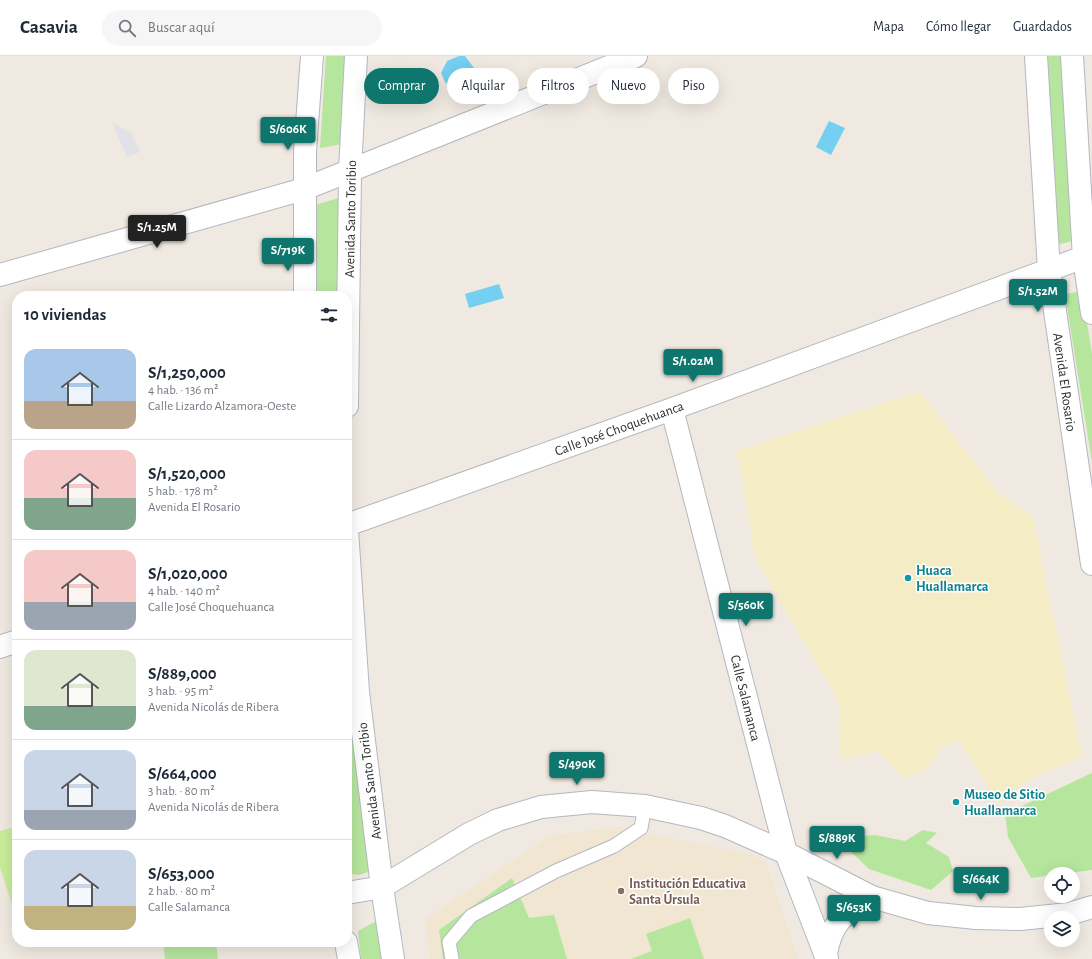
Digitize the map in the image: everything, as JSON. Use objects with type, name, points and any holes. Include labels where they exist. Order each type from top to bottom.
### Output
[{"type":"street","points":[[305,291],[304,189],[312,56]]},
{"type":"street","name":"Avenida Santo Toribio","points":[[348,291],[350,171],[356,56]]},
{"type":"street","points":[[0,275],[304,189],[636,56]]},
{"type":"street","name":"Avenida El Rosario","points":[[1036,56],[1049,270],[1092,564]]},
{"type":"street","points":[[1072,56],[1092,314]]},
{"type":"street","name":"Calle José Choquehuanca","points":[[352,523],[672,409],[1088,256]]},
{"type":"street","name":"Calle Salamanca","points":[[672,409],[786,853],[826,956]]},
{"type":"street","name":"Avenida Santo Toribio","points":[[352,604],[358,692],[382,887],[393,959]]},
{"type":"street","points":[[0,647],[12,643]]},
{"type":"street","points":[[352,892],[382,887],[469,834],[498,820],[523,811],[564,803],[592,802],[644,806],[701,818],[725,826],[786,853],[872,897],[928,913],[976,918],[1048,917],[1069,914],[1092,907]]},
{"type":"street","points":[[826,956],[832,930],[840,919],[849,911],[872,897]]},
{"type":"street","points":[[347,947],[349,959]]},
{"type":"lane","points":[[452,959],[449,942],[471,916],[556,871],[614,846],[641,828],[644,806]]},
{"type":"shaded area","points":[[112,122],[132,134],[140,152],[127,157]]},
{"type":"shaded area","name":"Institución Educativa Santa Úrsula","points":[[618,827],[752,855],[766,863],[798,959],[430,959],[425,919],[549,836]]},
{"type":"green space","points":[[326,56],[350,56],[343,144],[320,148]]},
{"type":"green space","points":[[1043,56],[1065,56],[1077,240],[1056,245]]},
{"type":"green space","points":[[339,198],[338,291],[316,291],[315,205]]},
{"type":"green space","points":[[1082,291],[1092,354],[1092,462],[1065,294]]},
{"type":"green space","points":[[352,687],[371,871],[359,875],[352,874]]},
{"type":"green space","points":[[1092,773],[1092,870],[1080,872],[1080,867],[1044,867],[1044,876],[1031,878],[1008,837],[1005,814]]},
{"type":"green space","points":[[12,828],[12,905],[0,867],[0,831]]},
{"type":"green space","points":[[923,830],[937,833],[926,843],[949,857],[953,871],[931,890],[869,869],[844,845],[852,837],[875,835],[905,841]]},
{"type":"green space","points":[[512,878],[529,918],[554,915],[567,959],[443,959],[439,930]]},
{"type":"green space","points":[[690,918],[704,959],[631,959],[652,951],[646,934]]},
{"type":"green space","points":[[380,919],[385,959],[361,959],[358,931]]},
{"type":"green space","points":[[164,947],[217,947],[218,959],[165,959]]},
{"type":"sand","points":[[920,391],[997,492],[1033,517],[1082,757],[1031,778],[999,803],[959,740],[942,747],[928,768],[904,778],[878,751],[838,759],[841,735],[838,700],[756,560],[737,451]]},
{"type":"water","points":[[459,56],[465,56],[474,68],[447,68],[447,84],[441,73],[447,61]]},
{"type":"water","points":[[829,121],[845,128],[831,155],[816,147]]},
{"type":"water","points":[[499,284],[504,298],[469,308],[465,294]]},
{"type":"place","name":"Huaca Huallamarca","points":[[908,578]]},
{"type":"place","name":"Museo de Sitio Huallamarca","points":[[956,802]]},
{"type":"place","name":"Institución Educativa Santa Úrsula","points":[[621,891]]}]
